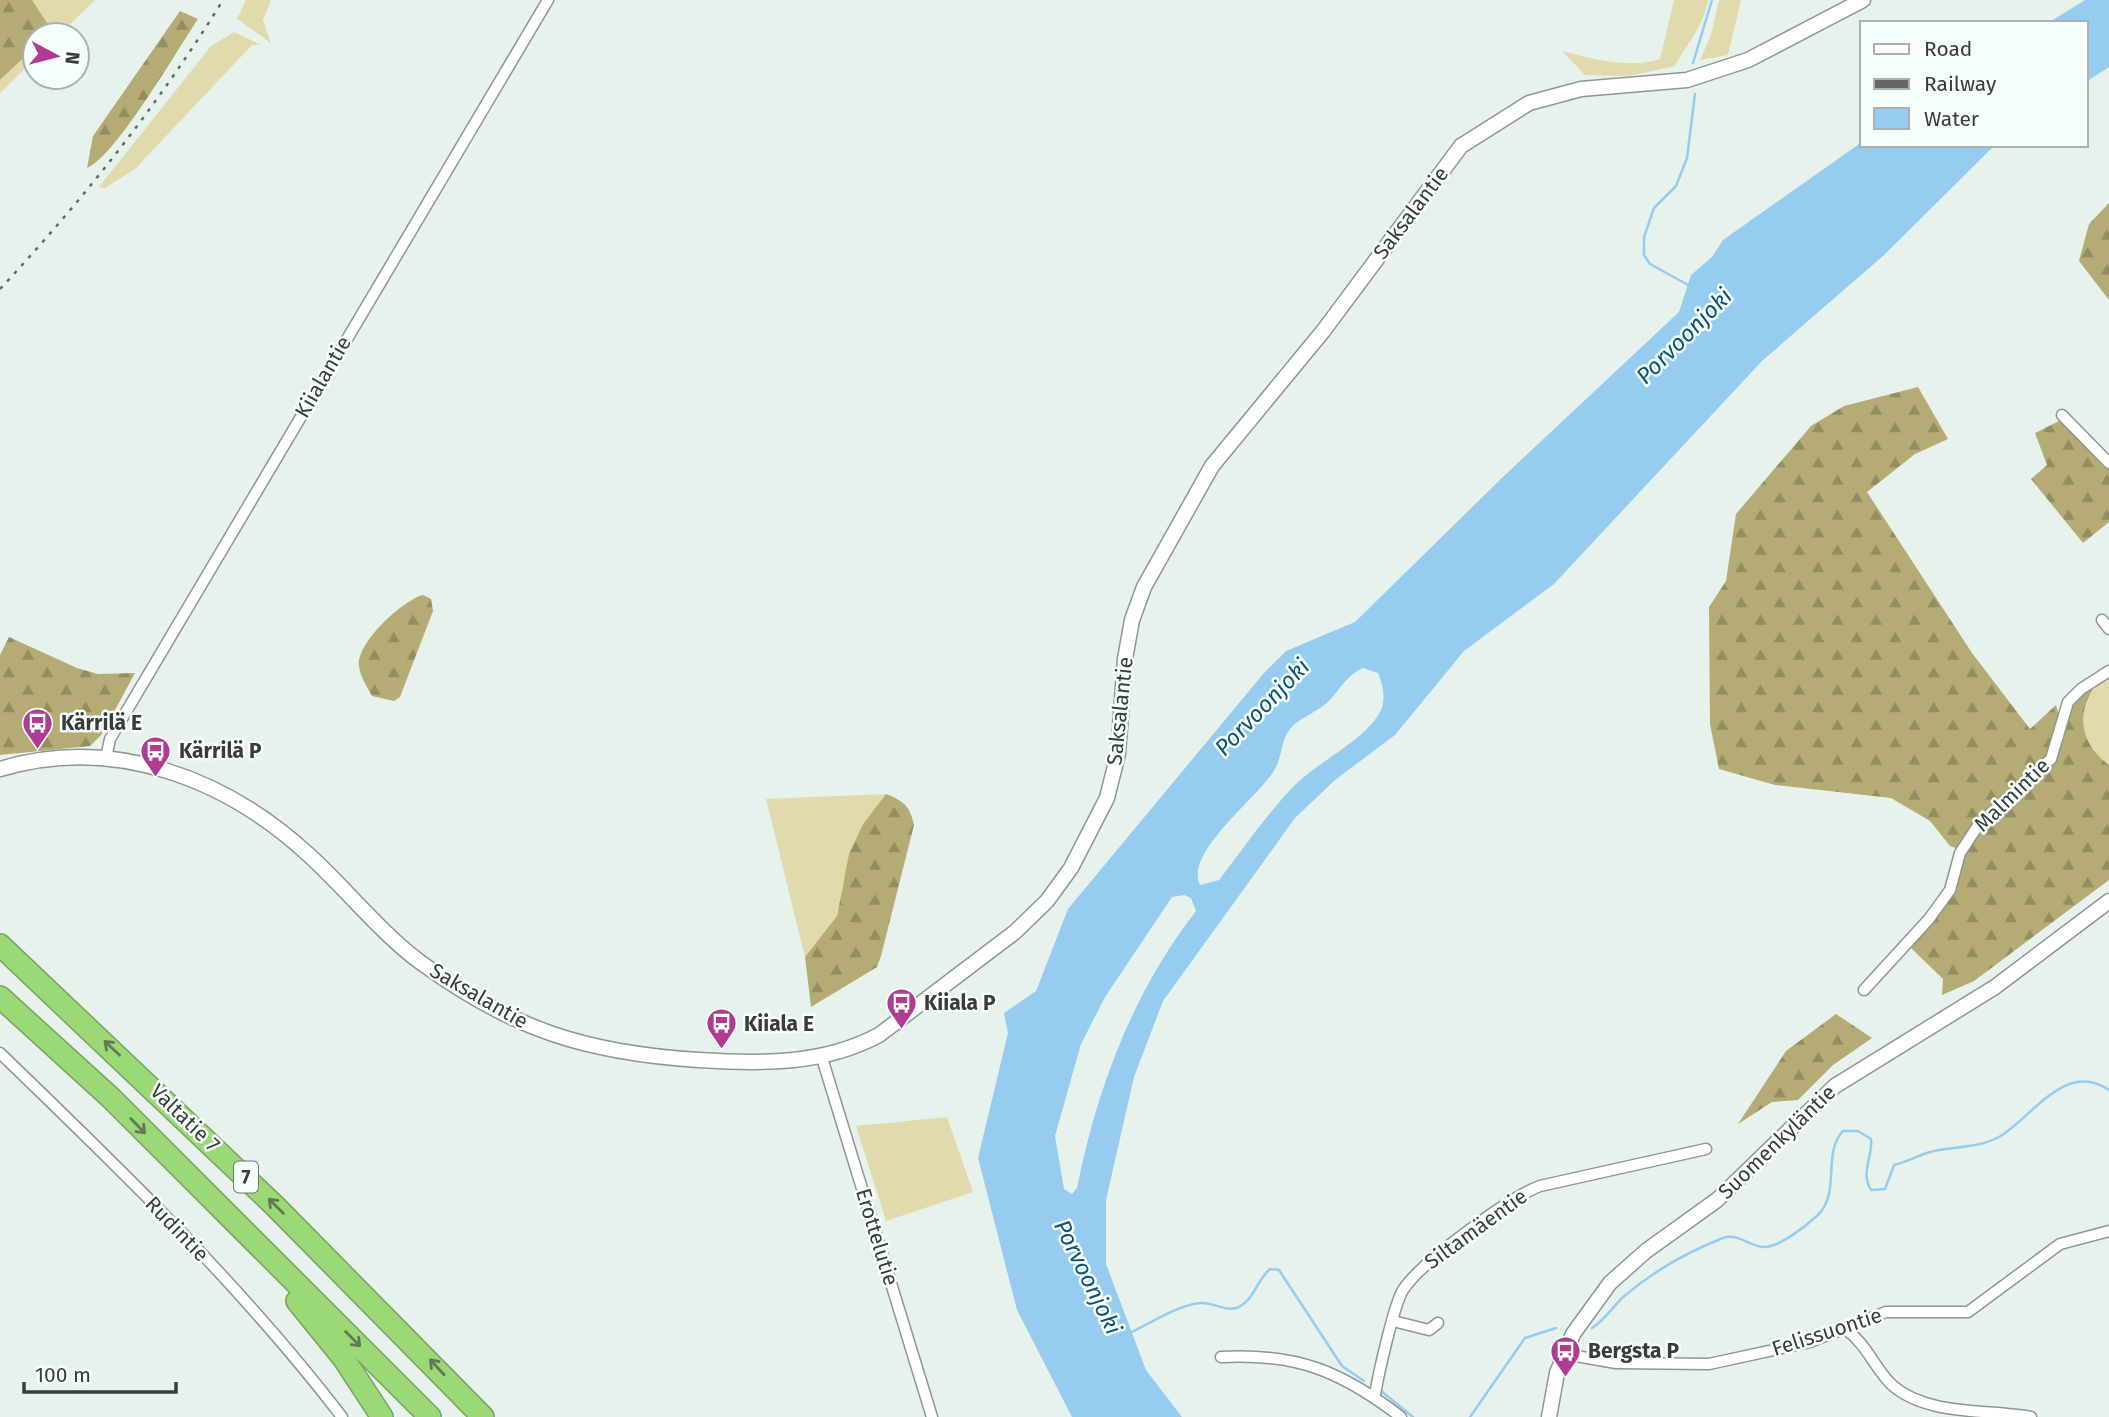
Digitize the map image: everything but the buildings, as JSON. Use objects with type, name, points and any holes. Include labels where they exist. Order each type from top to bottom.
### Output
[{"type":"highway","name":"Valtatie 7","points":[[0,945],[275,1206],[483,1417]]},
{"type":"highway","name":"Valtatie 7","points":[[0,997],[111,1098],[430,1417]]},
{"type":"highway","points":[[165,1153],[306,1312],[344,1359],[382,1417]]},
{"type":"street","name":"Kiialantie","points":[[106,758],[110,740],[117,727],[548,0]]},
{"type":"street","name":"Saksalantie","points":[[0,769],[23,762],[65,757],[106,758],[190,776],[239,800],[308,854],[417,960],[470,996],[523,1024],[586,1046],[654,1058],[738,1063],[822,1058],[854,1048],[878,1035],[1005,940],[1047,901],[1071,868],[1107,798],[1118,754],[1125,659],[1132,620],[1144,587],[1212,466],[1324,330],[1461,146],[1529,103],[1581,89],[1687,80],[1748,60],[1863,0]]},
{"type":"street","points":[[2062,415],[2109,463]]},
{"type":"street","name":"Malmintie","points":[[1864,990],[1929,919],[1950,890],[1960,853],[1979,824],[2051,759],[2068,702],[2081,688],[2109,671]]},
{"type":"street","name":"Suomenkyläntie","points":[[1549,1417],[1557,1373],[1565,1354],[1583,1317],[1610,1283],[1646,1251],[1717,1200],[1835,1086],[1995,987],[2109,901]]},
{"type":"street","name":"Rudintie","points":[[0,1053],[103,1152],[276,1332],[342,1417]]},
{"type":"street","name":"Erottelutie","points":[[822,1058],[932,1417]]},
{"type":"street","name":"Siltamäentie","points":[[1374,1395],[1401,1293],[1415,1274],[1531,1189],[1706,1149]]},
{"type":"street","name":"Felissuontie","points":[[1565,1354],[1616,1363],[1709,1364],[1810,1342],[1886,1312],[1968,1311],[2060,1244],[2109,1231]]},
{"type":"street","points":[[1393,1321],[1429,1330],[1438,1324]]},
{"type":"street","points":[[1844,1328],[1870,1353],[1890,1384],[1911,1399],[1940,1408],[1997,1410],[2031,1417]]},
{"type":"street","points":[[1221,1357],[1270,1357],[1316,1365],[1374,1395],[1401,1417]]},
{"type":"shaded area","points":[[32,0],[95,0],[73,21],[46,21]]},
{"type":"shaded area","points":[[246,0],[271,0],[263,20],[271,43],[237,19]]},
{"type":"shaded area","points":[[1674,0],[1708,0],[1699,27],[1675,66],[1629,76],[1585,75],[1562,51],[1624,63],[1660,59]]},
{"type":"shaded area","points":[[1719,0],[1741,0],[1728,55],[1700,60],[1711,35]]},
{"type":"shaded area","points":[[234,32],[261,45],[252,45],[135,169],[105,188],[99,187],[211,46]]},
{"type":"shaded area","points":[[21,60],[21,73],[0,93],[0,80]]},
{"type":"shaded area","points":[[2109,675],[2109,765],[2088,740],[2084,712],[2093,691],[2088,688]]},
{"type":"shaded area","points":[[886,794],[863,824],[843,883],[837,916],[805,957],[766,799]]},
{"type":"shaded area","points":[[947,1117],[973,1192],[886,1221],[856,1126]]},
{"type":"green space","points":[[0,0],[32,0],[46,21],[21,21],[21,60],[0,80]]},
{"type":"green space","points":[[180,11],[198,19],[129,124],[114,144],[87,168],[93,136]]},
{"type":"green space","points":[[2109,203],[2109,300],[2079,261],[2089,224]]},
{"type":"green space","points":[[1918,387],[1948,439],[1915,454],[1867,492],[1972,653],[2030,729],[2056,705],[2059,720],[2053,746],[2036,766],[1991,806],[1958,849],[1950,846],[1930,821],[1891,798],[1775,785],[1719,769],[1710,724],[1709,607],[1726,581],[1736,514],[1811,426],[1844,406]]},
{"type":"green space","points":[[2063,419],[2109,468],[2109,522],[2083,543],[2031,479],[2047,465],[2035,433]]},
{"type":"green space","points":[[423,595],[431,599],[433,611],[400,697],[394,701],[372,696],[359,666],[365,646],[393,614]]},
{"type":"green space","points":[[9,637],[77,668],[98,674],[135,673],[102,734],[90,746],[0,755],[0,655]]},
{"type":"green space","points":[[2088,688],[2093,690],[2084,711],[2084,731],[2093,749],[2109,765],[2109,880],[1974,981],[1942,995],[1943,979],[1909,946],[1953,894],[1963,857],[1979,828],[2056,760],[2070,710]]},
{"type":"green space","points":[[886,794],[905,805],[914,825],[881,956],[877,967],[811,1007],[805,957],[837,916],[849,854],[863,824]]},
{"type":"green space","points":[[1836,1014],[1872,1038],[1833,1065],[1798,1100],[1772,1102],[1738,1124],[1786,1051]]},
{"type":"water","points":[[2085,0],[2109,0],[2109,67],[2088,81],[2088,21],[2051,21]]},
{"type":"water","name":"Porvoonjoki","points":[[1860,143],[1860,147],[1993,147],[1883,256],[1762,361],[1554,584],[1464,651],[1395,735],[1335,780],[1295,818],[1163,1001],[1134,1077],[1106,1200],[1106,1264],[1146,1370],[1182,1417],[1072,1417],[1017,1310],[978,1158],[1008,1033],[1004,1013],[1036,991],[1068,909],[1264,673],[1286,651],[1355,622],[1506,474],[1679,312],[1691,275],[1712,257],[1723,240]],"holes":[[[1363,668],[1378,673],[1384,698],[1379,714],[1371,724],[1293,787],[1219,880],[1200,885],[1198,872],[1212,841],[1267,781],[1275,769],[1290,729],[1325,705],[1358,671]],[[1184,895],[1191,898],[1196,911],[1154,974],[1120,1042],[1095,1114],[1077,1188],[1072,1194],[1064,1189],[1055,1136],[1081,1044],[1105,997],[1172,897]]]},
{"type":"waterway","points":[[1693,63],[1712,0]]},
{"type":"waterway","points":[[1690,286],[1650,264],[1644,255],[1644,237],[1654,208],[1676,186],[1687,158],[1695,94]]},
{"type":"waterway","points":[[1592,1328],[1633,1289],[1696,1250],[1728,1237],[1758,1246],[1770,1246],[1785,1240],[1807,1224],[1825,1206],[1829,1195],[1833,1150],[1843,1131],[1858,1131],[1871,1139],[1868,1183],[1871,1190],[1885,1189],[1894,1165],[1930,1152],[1991,1141],[2012,1128],[2064,1086],[2078,1082],[2093,1083],[2109,1090]]},
{"type":"waterway","name":"Porvoonjoki","points":[[1130,1333],[1192,1304],[1206,1303],[1229,1309],[1239,1307],[1249,1299],[1270,1269],[1279,1270],[1342,1366],[1364,1381]]},
{"type":"waterway","points":[[1470,1417],[1525,1338],[1556,1328]]},
{"type":"waterway","points":[[1381,1391],[1413,1417]]},
{"type":"railway","points":[[0,289],[61,221],[119,150],[173,77],[223,0]]},
{"type":"place","name":"Kärrilä E","points":[[38,750]]},
{"type":"place","name":"Kärrilä P","points":[[156,778]]},
{"type":"place","name":"Kiiala P","points":[[901,1030]]},
{"type":"place","name":"Kiiala E","points":[[721,1051]]},
{"type":"place","name":"Bergsta P","points":[[1565,1378]]}]
